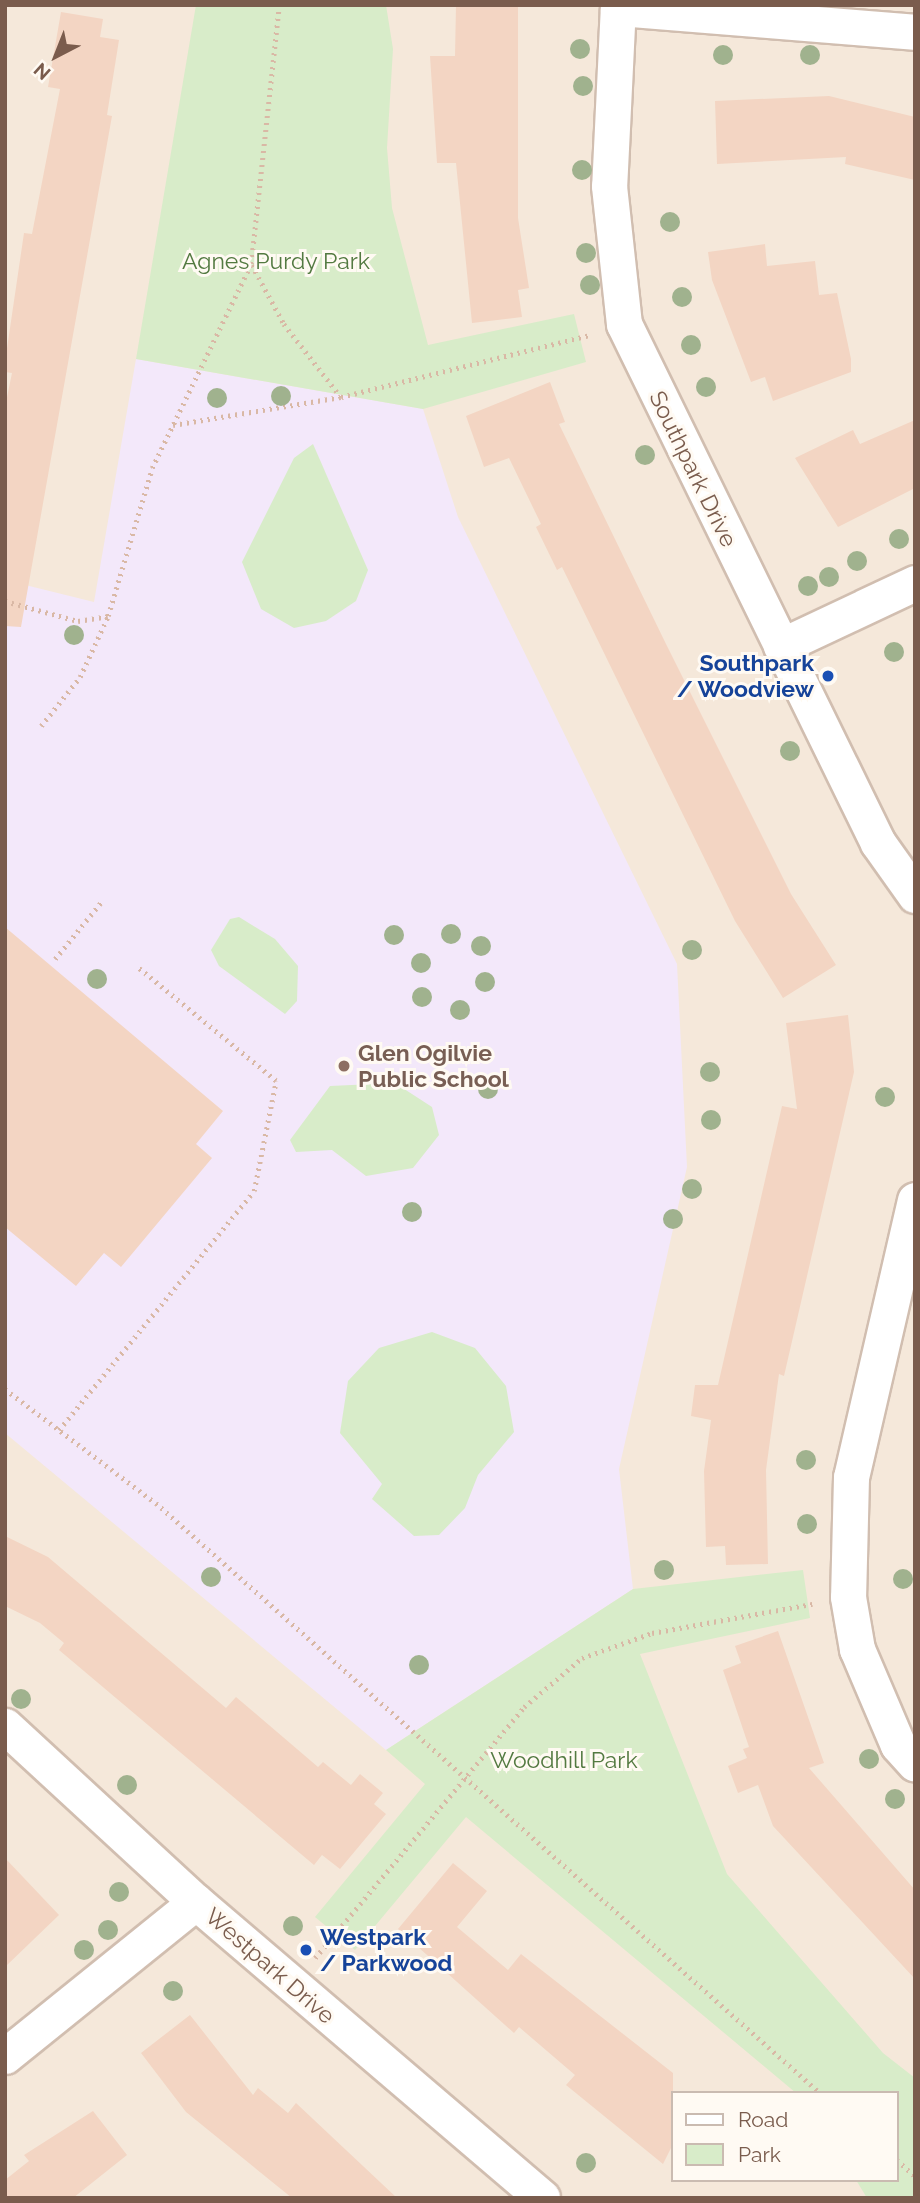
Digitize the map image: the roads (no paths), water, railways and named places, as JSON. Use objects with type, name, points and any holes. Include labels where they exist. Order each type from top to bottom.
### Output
[{"type":"street","points":[[618,7],[915,33]]},
{"type":"street","name":"Southpark Drive","points":[[618,7],[610,186],[624,324],[878,844],[915,895]]},
{"type":"street","points":[[781,646],[915,583]]},
{"type":"street","points":[[915,1200],[851,1477],[848,1597],[857,1649],[898,1745],[915,1764]]},
{"type":"street","name":"Westpark Drive","points":[[5,1726],[196,1902],[542,2198]]},
{"type":"street","points":[[5,2056],[196,1902]]},
{"type":"place","name":"Southpark / Woodview","points":[[828,676]]},
{"type":"place","name":"Glen Ogilvie Public School","points":[[344,1066]]},
{"type":"place","name":"Westpark / Parkwood","points":[[306,1950]]},
{"type":"park label","name":"Agnes Purdy Park","points":[[276,261]]},
{"type":"park label","name":"Woodhill Park","points":[[564,1760]]}]
